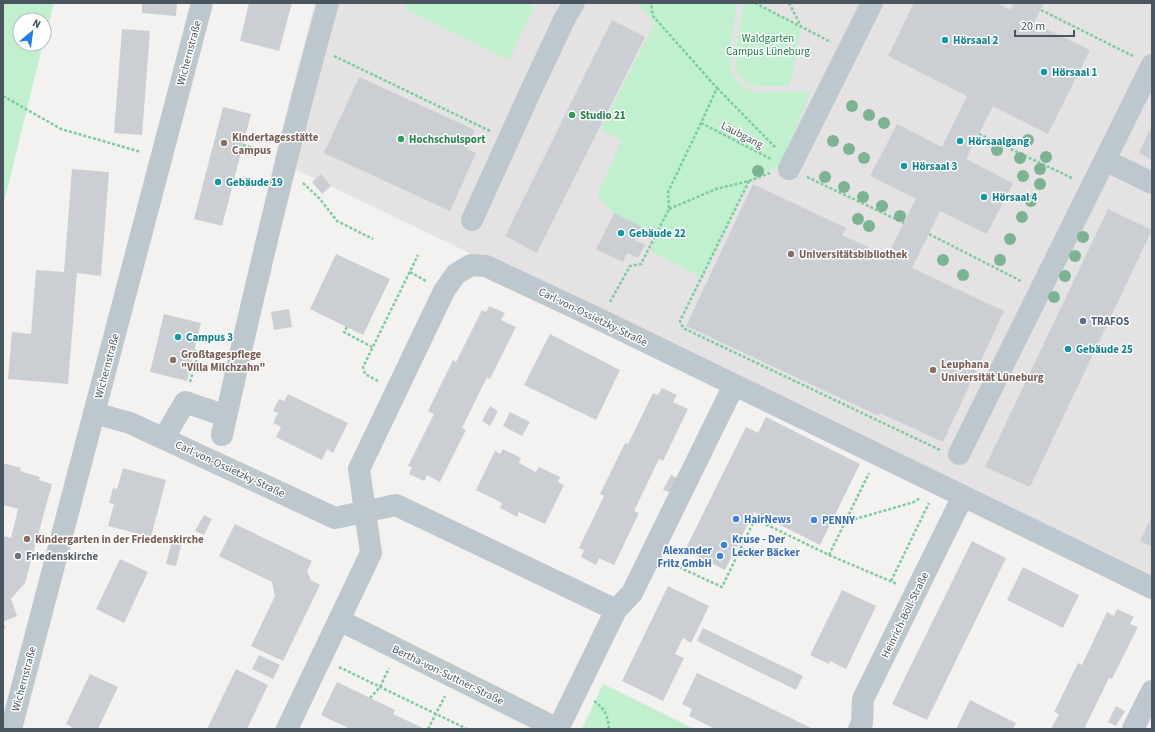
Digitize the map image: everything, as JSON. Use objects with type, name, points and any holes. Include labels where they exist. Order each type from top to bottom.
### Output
[{"type":"street","name":"Wichernstraße","points":[[11,729],[202,3]]},
{"type":"street","points":[[164,438],[185,402],[224,426],[237,362],[287,157],[328,3]]},
{"type":"street","points":[[472,220],[508,139],[566,16],[574,3]]},
{"type":"street","points":[[786,163],[848,52],[872,3]]},
{"type":"street","points":[[960,451],[1152,65]]},
{"type":"street","points":[[1105,160],[1152,184]]},
{"type":"street","name":"Carl-von-Ossietzky-Straße","points":[[365,511],[359,469],[444,291],[456,274],[470,266],[486,266],[601,320],[734,386]]},
{"type":"street","points":[[581,683],[616,610],[632,593],[734,386],[1152,588]]},
{"type":"street","name":"Carl-von-Ossietzky-Straße","points":[[94,413],[130,423],[335,518],[396,504],[616,610]]},
{"type":"street","name":"Heinrich-Böll-Straße","points":[[865,727],[863,699],[963,496]]},
{"type":"street","points":[[287,729],[371,553],[365,511]]},
{"type":"street","name":"Bertha-von-Suttner-Straße","points":[[339,620],[558,729],[581,683]]},
{"type":"street","points":[[1132,729],[1152,691]]},
{"type":"path","points":[[650,3],[654,16],[717,88],[776,148],[786,163],[904,223]]},
{"type":"path","points":[[755,3],[848,52]]},
{"type":"path","points":[[789,3],[801,27]]},
{"type":"path","points":[[1041,10],[1152,65]]},
{"type":"path","points":[[316,48],[508,139]]},
{"type":"path","points":[[601,320],[630,266],[641,264],[669,209],[668,192],[717,88]]},
{"type":"path","points":[[3,96],[61,129],[161,157]]},
{"type":"path","name":"Laubgang","points":[[701,123],[786,163]]},
{"type":"path","points":[[979,134],[1091,187]]},
{"type":"path","points":[[243,145],[287,157],[302,183],[320,199],[337,221],[373,239]]},
{"type":"path","points":[[669,209],[716,188],[749,181],[774,172],[786,163]]},
{"type":"path","points":[[749,181],[680,321],[683,328],[942,451],[960,451]]},
{"type":"path","points":[[929,234],[1040,291]]},
{"type":"path","points":[[396,390],[366,374],[363,367],[418,255]]},
{"type":"path","points":[[347,327],[344,332],[372,347]]},
{"type":"path","points":[[194,351],[237,362]]},
{"type":"path","points":[[185,402],[199,352]]},
{"type":"path","points":[[829,555],[878,455]]},
{"type":"path","points":[[845,522],[914,502],[938,484]]},
{"type":"path","points":[[891,581],[938,484]]},
{"type":"path","points":[[651,554],[722,587],[755,519],[829,555],[891,581],[915,593]]},
{"type":"path","points":[[370,698],[380,687],[398,649]]},
{"type":"path","points":[[321,659],[467,729]]},
{"type":"path","points":[[428,729],[454,678]]},
{"type":"path","points":[[581,683],[601,705],[608,718],[609,729]]},
{"type":"shaded area","name":"Leuphana Universität Lüneburg","points":[[315,3],[1152,3],[1152,581],[274,159]]},
{"type":"green space","points":[[3,3],[54,3],[52,12],[12,12],[12,52],[41,52],[3,206]]},
{"type":"green space","points":[[407,3],[525,3],[534,7],[509,60],[404,9]]},
{"type":"green space","points":[[637,3],[737,3],[730,59],[732,73],[737,80],[747,88],[758,92],[811,91],[780,166],[749,181],[702,278],[651,251],[656,235],[614,213],[597,196],[621,141],[601,129],[655,23]]},
{"type":"green space","name":"Waldgarten Campus Lüneburg","points":[[744,3],[755,3],[801,27],[790,86],[758,86],[747,83],[736,70],[736,52]]},
{"type":"green space","points":[[603,684],[695,729],[582,729]]},
{"type":"building","points":[[142,3],[177,3],[176,16],[142,13]]},
{"type":"building","points":[[249,3],[292,3],[279,51],[240,41]]},
{"type":"building","points":[[914,3],[997,3],[1010,10],[1014,3],[1044,3],[1034,23],[1090,50],[1048,134],[993,106],[966,159],[1013,183],[987,234],[940,211],[912,268],[1004,311],[943,442],[880,413],[879,416],[686,326],[753,184],[846,228],[842,235],[887,256],[916,199],[870,176],[897,124],[942,147],[967,96],[888,56]]},
{"type":"building","points":[[612,20],[645,37],[537,253],[505,236]]},
{"type":"building","points":[[122,29],[150,31],[142,135],[114,133]]},
{"type":"building","name":"Hochschulsport","points":[[359,77],[475,130],[467,149],[476,153],[450,211],[324,153]]},
{"type":"building","name":"Gebäude 19","points":[[223,107],[251,114],[222,226],[194,219]]},
{"type":"building","points":[[1152,125],[1152,160],[1139,153]]},
{"type":"building","points":[[72,169],[109,172],[101,276],[77,273],[68,384],[8,379],[12,332],[31,334],[36,270],[64,272]]},
{"type":"building","points":[[321,174],[331,186],[322,194],[312,182]]},
{"type":"building","name":"Gebäude 25","points":[[1108,209],[1152,230],[1030,487],[985,467]]},
{"type":"building","name":"Gebäude 22","points":[[614,213],[641,226],[635,240],[645,245],[638,258],[627,253],[623,262],[596,249]]},
{"type":"building","points":[[336,254],[390,279],[363,335],[310,309]]},
{"type":"building","points":[[489,306],[505,313],[501,320],[516,327],[490,379],[487,377],[462,428],[466,430],[440,482],[427,475],[424,481],[409,474],[412,467],[408,466],[434,414],[428,411],[453,360],[456,362],[482,310],[486,312]]},
{"type":"building","points":[[289,309],[292,327],[274,330],[271,312]]},
{"type":"building","name":"Campus 3","points":[[164,314],[201,323],[187,381],[150,372]]},
{"type":"building","points":[[550,334],[620,370],[596,420],[524,385]]},
{"type":"building","points":[[662,388],[677,395],[673,402],[688,409],[663,461],[659,459],[634,511],[639,513],[614,565],[599,558],[596,565],[581,557],[584,550],[579,548],[604,496],[600,494],[625,443],[628,444],[653,393],[658,395]]},
{"type":"building","points":[[288,394],[348,423],[333,453],[327,449],[322,460],[276,437],[281,427],[273,423],[278,413],[273,411],[279,399],[284,401]]},
{"type":"building","points":[[490,406],[498,411],[490,426],[482,421]]},
{"type":"building","points":[[510,412],[530,422],[522,436],[503,426]]},
{"type":"building","points":[[766,417],[860,464],[820,545],[754,512],[725,570],[685,550],[746,427],[758,433]]},
{"type":"building","points":[[503,449],[521,458],[519,463],[536,472],[539,467],[560,477],[558,482],[564,485],[545,524],[519,512],[517,517],[500,508],[502,503],[476,490],[495,451],[500,454]]},
{"type":"building","name":"Friedenskirche","points":[[3,463],[21,468],[20,471],[40,477],[39,480],[52,484],[25,583],[11,599],[17,616],[3,622],[3,536],[11,538],[18,509],[3,505]]},
{"type":"building","points":[[123,468],[166,480],[151,537],[108,526],[114,504],[109,503],[113,488],[117,489]]},
{"type":"building","points":[[671,475],[678,479],[671,493],[663,490]]},
{"type":"building","points":[[204,515],[212,519],[204,535],[195,531]]},
{"type":"building","points":[[1152,516],[1152,547],[1140,541]]},
{"type":"building","points":[[235,524],[312,561],[307,571],[311,580],[320,585],[283,661],[251,646],[275,596],[272,582],[219,556]]},
{"type":"building","points":[[173,536],[183,538],[176,566],[166,564]]},
{"type":"building","points":[[972,541],[1006,558],[927,720],[892,704]]},
{"type":"building","points":[[120,559],[148,572],[124,623],[96,609]]},
{"type":"building","points":[[1023,567],[1079,595],[1063,628],[1007,600]]},
{"type":"building","points":[[668,586],[709,606],[691,643],[683,638],[675,654],[684,658],[663,701],[622,681]]},
{"type":"building","points":[[842,590],[876,606],[846,669],[830,661],[829,664],[810,655]]},
{"type":"building","points":[[1117,609],[1134,617],[1130,624],[1138,627],[1112,679],[1109,678],[1085,727],[1089,729],[1051,729],[1059,714],[1054,712],[1078,663],[1082,665],[1107,612],[1114,616]]},
{"type":"building","points":[[3,622],[6,628],[3,629]]},
{"type":"building","points":[[703,628],[803,676],[796,690],[697,641]]},
{"type":"building","points":[[259,655],[280,665],[273,679],[252,669]]},
{"type":"building","points":[[236,669],[268,685],[247,729],[207,729]]},
{"type":"building","points":[[697,673],[813,729],[715,729],[689,716],[692,709],[682,704]]},
{"type":"building","points":[[90,674],[118,687],[98,729],[75,729],[66,724]]},
{"type":"building","points":[[337,682],[395,710],[393,714],[425,729],[350,729],[321,715]]},
{"type":"building","points":[[970,700],[1016,723],[1013,729],[956,729]]},
{"type":"building","points":[[1116,706],[1125,711],[1116,726],[1108,722]]},
{"type":"place","name":"Hörsaal 2","points":[[945,40]]},
{"type":"place","name":"Hörsaal 1","points":[[1044,72]]},
{"type":"place","name":"Studio 21","points":[[572,115]]},
{"type":"place","name":"Hochschulsport","points":[[401,139]]},
{"type":"place","name":"Hörsaalgang","points":[[960,141]]},
{"type":"place","name":"Kindertagesstätte Campus","points":[[224,143]]},
{"type":"place","name":"Hörsaal 3","points":[[904,166]]},
{"type":"place","name":"Gebäude 19","points":[[218,182]]},
{"type":"place","name":"Hörsaal 4","points":[[984,197]]},
{"type":"place","name":"Gebäude 22","points":[[621,233]]},
{"type":"place","name":"Universitätsbibliothek","points":[[791,254]]},
{"type":"place","name":"TRAFOS","points":[[1083,321]]},
{"type":"place","name":"Campus 3","points":[[178,337]]},
{"type":"place","name":"Gebäude 25","points":[[1068,349]]},
{"type":"place","name":"Großtagespflege \"Villa Milchzahn\"","points":[[173,360]]},
{"type":"place","name":"Leuphana Universität Lüneburg","points":[[933,370]]},
{"type":"place","name":"HairNews","points":[[736,519]]},
{"type":"place","name":"PENNY","points":[[814,520]]},
{"type":"place","name":"Kindergarten in der Friedenskirche","points":[[27,539]]},
{"type":"place","name":"Kruse - Der Lecker Bäcker","points":[[724,545]]},
{"type":"place","name":"Friedenskirche","points":[[18,556]]},
{"type":"place","name":"Alexander Fritz GmbH","points":[[720,556]]}]
